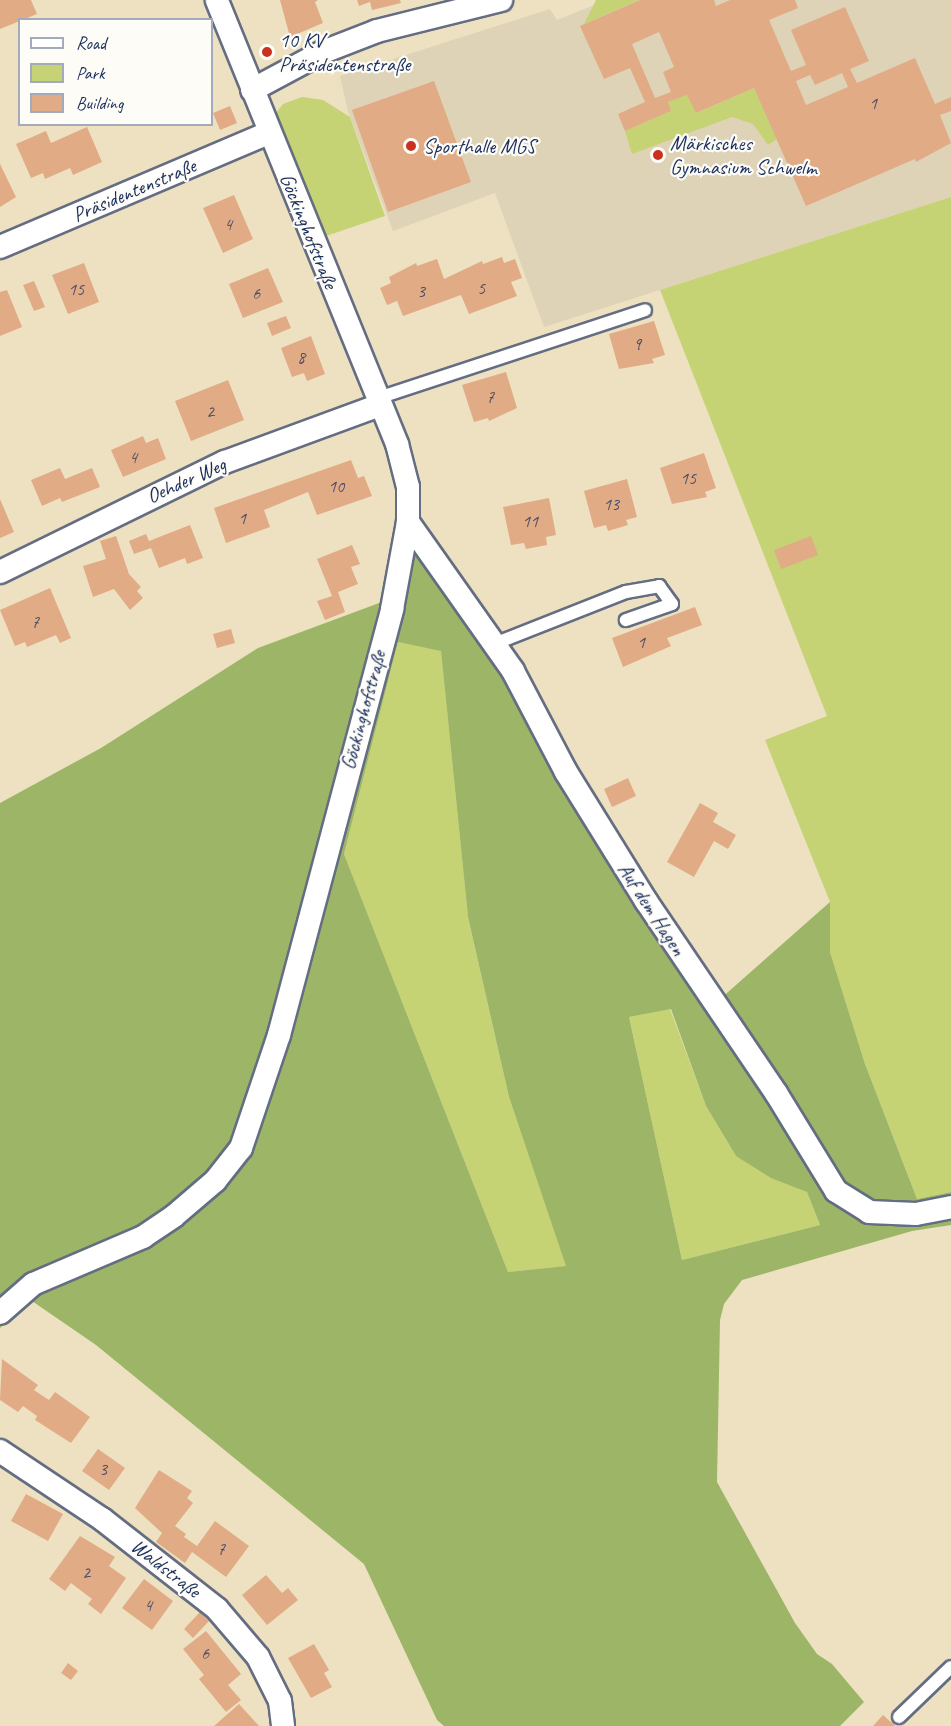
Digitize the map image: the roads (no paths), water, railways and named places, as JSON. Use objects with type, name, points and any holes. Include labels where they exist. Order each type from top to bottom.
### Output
[{"type":"street","name":"Göckinghofstraße","points":[[0,1313],[33,1284],[143,1237],[174,1216],[215,1181],[241,1148],[279,1035],[392,609],[408,522],[408,487],[396,444],[268,133],[217,0]]},
{"type":"street","points":[[252,90],[323,52],[377,31],[501,0]]},
{"type":"street","name":"Präsidentenstraße","points":[[0,247],[268,133]]},
{"type":"street","name":"Oehder Weg","points":[[0,572],[225,462],[379,401]]},
{"type":"street","name":"Auf dem Hagen","points":[[408,522],[513,671],[566,772],[646,901],[776,1093],[836,1191],[869,1212],[916,1214],[951,1207]]},
{"type":"street","name":"Waldstraße","points":[[0,1452],[102,1519],[218,1609],[258,1657],[280,1701],[283,1726]]},
{"type":"lane","points":[[379,401],[645,310]]},
{"type":"lane","points":[[494,644],[626,592],[659,586],[672,604],[626,620]]},
{"type":"lane","points":[[899,1716],[951,1666]]},
{"type":"place","name":"10 KV Präsidentenstraße","points":[[267,52]]},
{"type":"place","name":"Sporthalle MGS","points":[[411,146]]},
{"type":"place","name":"Märkisches Gymnasium Schwelm","points":[[658,155]]}]
